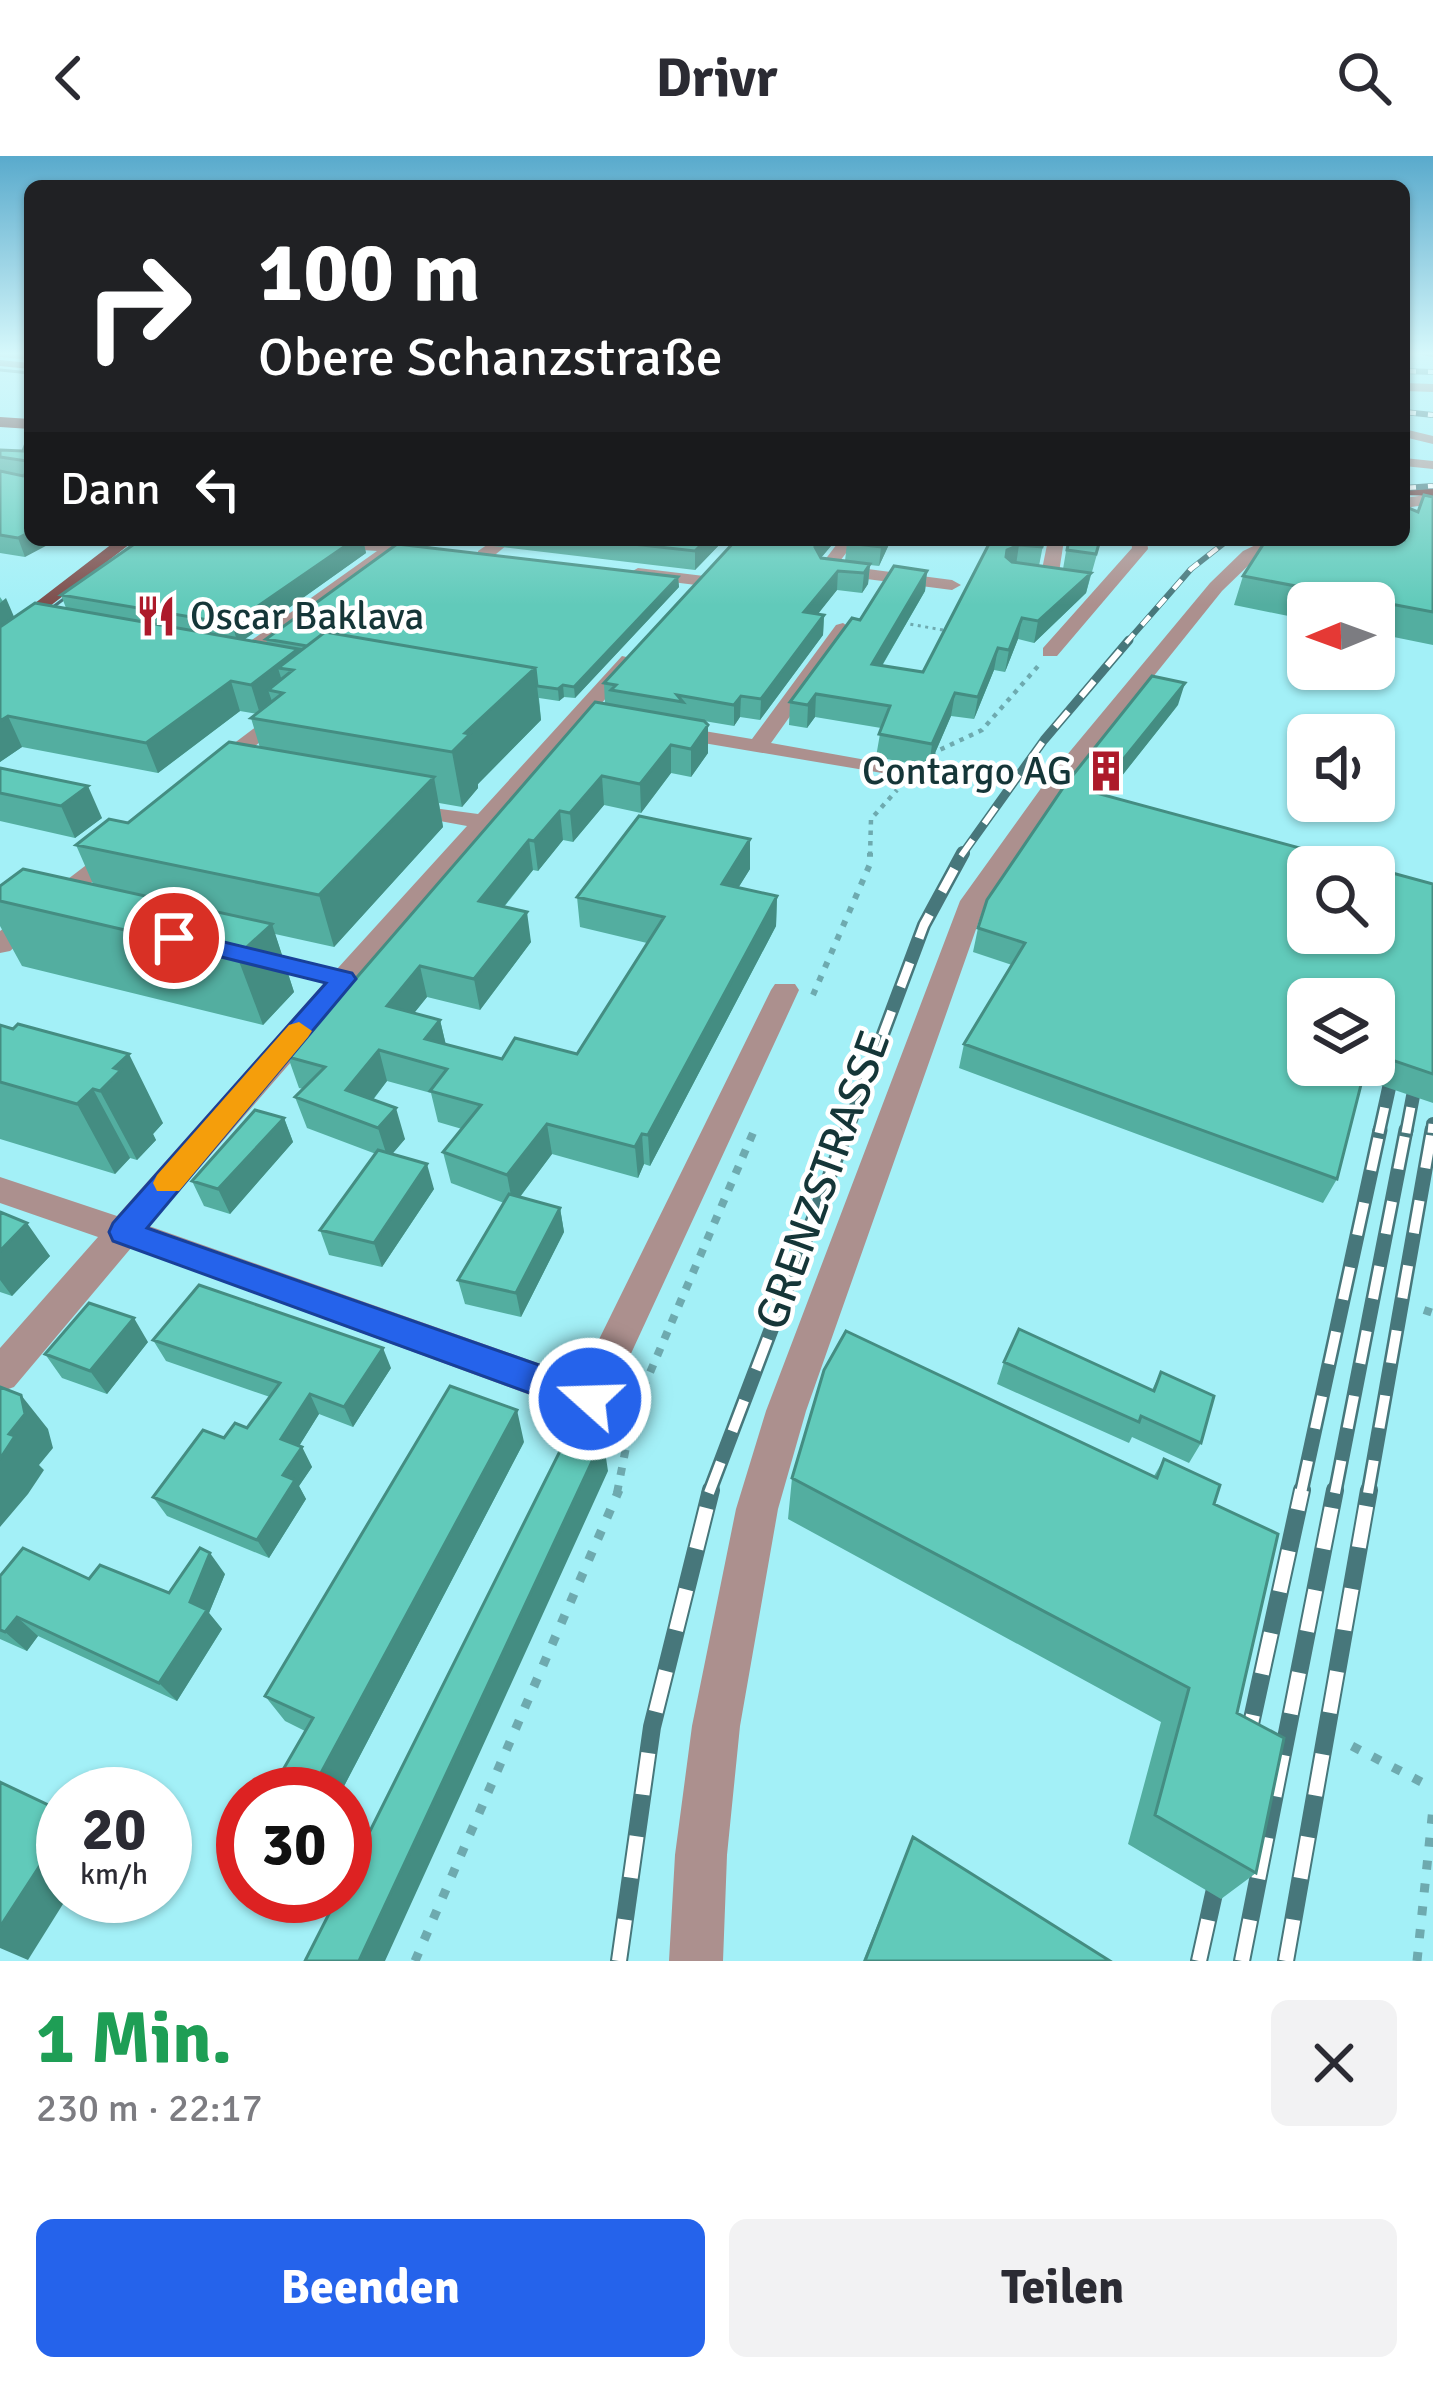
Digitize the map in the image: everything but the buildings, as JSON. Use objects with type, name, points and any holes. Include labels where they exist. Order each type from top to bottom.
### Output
[{"type":"main road","points":[[0,654],[132,546]]},
{"type":"main road","points":[[0,639],[44,620]]},
{"type":"street","points":[[242,656],[395,546]]},
{"type":"street","points":[[420,546],[484,555],[506,549]]},
{"type":"street","points":[[843,546],[826,569],[952,585]]},
{"type":"street","points":[[1050,652],[1069,581],[1058,546]]},
{"type":"street","points":[[1069,581],[1140,546]]},
{"type":"street","name":"GRENZSTRASSE","points":[[696,1961],[701,1855],[716,1726],[757,1508],[786,1412],[973,901],[1060,778],[1216,587],[1249,555],[1266,546]]},
{"type":"street","points":[[618,570],[709,574],[688,598]]},
{"type":"street","points":[[0,613],[44,620]]},
{"type":"street","points":[[757,747],[843,629]]},
{"type":"street","points":[[0,1375],[343,979],[640,648]]},
{"type":"street","points":[[220,652],[265,660]]},
{"type":"street","points":[[211,780],[297,701]]},
{"type":"street","points":[[644,727],[757,747],[895,780]]},
{"type":"street","points":[[369,802],[483,822]]},
{"type":"street","points":[[0,945],[58,909],[137,832]]},
{"type":"street","points":[[206,946],[343,979]]},
{"type":"street","points":[[0,1190],[590,1399],[796,1000]]},
{"type":"path","points":[[894,621],[956,632]]},
{"type":"path","points":[[922,762],[942,746],[982,730],[1050,652]]},
{"type":"path","points":[[796,1000],[870,864],[871,819],[895,780]]},
{"type":"path","points":[[415,1961],[624,1478],[633,1412],[760,1116]]},
{"type":"path","points":[[1352,1746],[1433,1788]]},
{"type":"path","points":[[1418,1961],[1433,1808]]},
{"type":"tram line","points":[[0,647],[134,546]]},
{"type":"railway","points":[[1410,488],[1433,486]]},
{"type":"railway","points":[[1126,643],[1191,569],[1220,546]]},
{"type":"railway","points":[[963,854],[1044,740],[1129,640]]},
{"type":"railway","points":[[846,1133],[924,925],[963,854]]},
{"type":"railway","points":[[1379,1133],[1389,1088]]},
{"type":"railway","points":[[1406,1133],[1413,1096]]},
{"type":"railway","points":[[1432,1133],[1433,1124]]},
{"type":"railway","points":[[709,1493],[847,1130]]},
{"type":"railway","points":[[1301,1493],[1380,1130]]},
{"type":"railway","points":[[1335,1493],[1406,1130]]},
{"type":"railway","points":[[1368,1493],[1432,1130]]},
{"type":"railway","points":[[619,1961],[652,1727],[711,1490]]},
{"type":"railway","points":[[1244,1756],[1302,1490]]},
{"type":"railway","points":[[1242,1961],[1335,1490]]},
{"type":"railway","points":[[1286,1961],[1369,1490]]},
{"type":"railway","points":[[1199,1961],[1221,1862]]},
{"type":"slow traffic","points":[[168,1183],[299,1031]]},
{"type":"place","name":"Oscar Baklava","points":[[156,616]]},
{"type":"place","name":"Contargo AG","points":[[1106,771]]},
{"type":"route","points":[[174,938],[343,979],[124,1232],[590,1399]]}]
